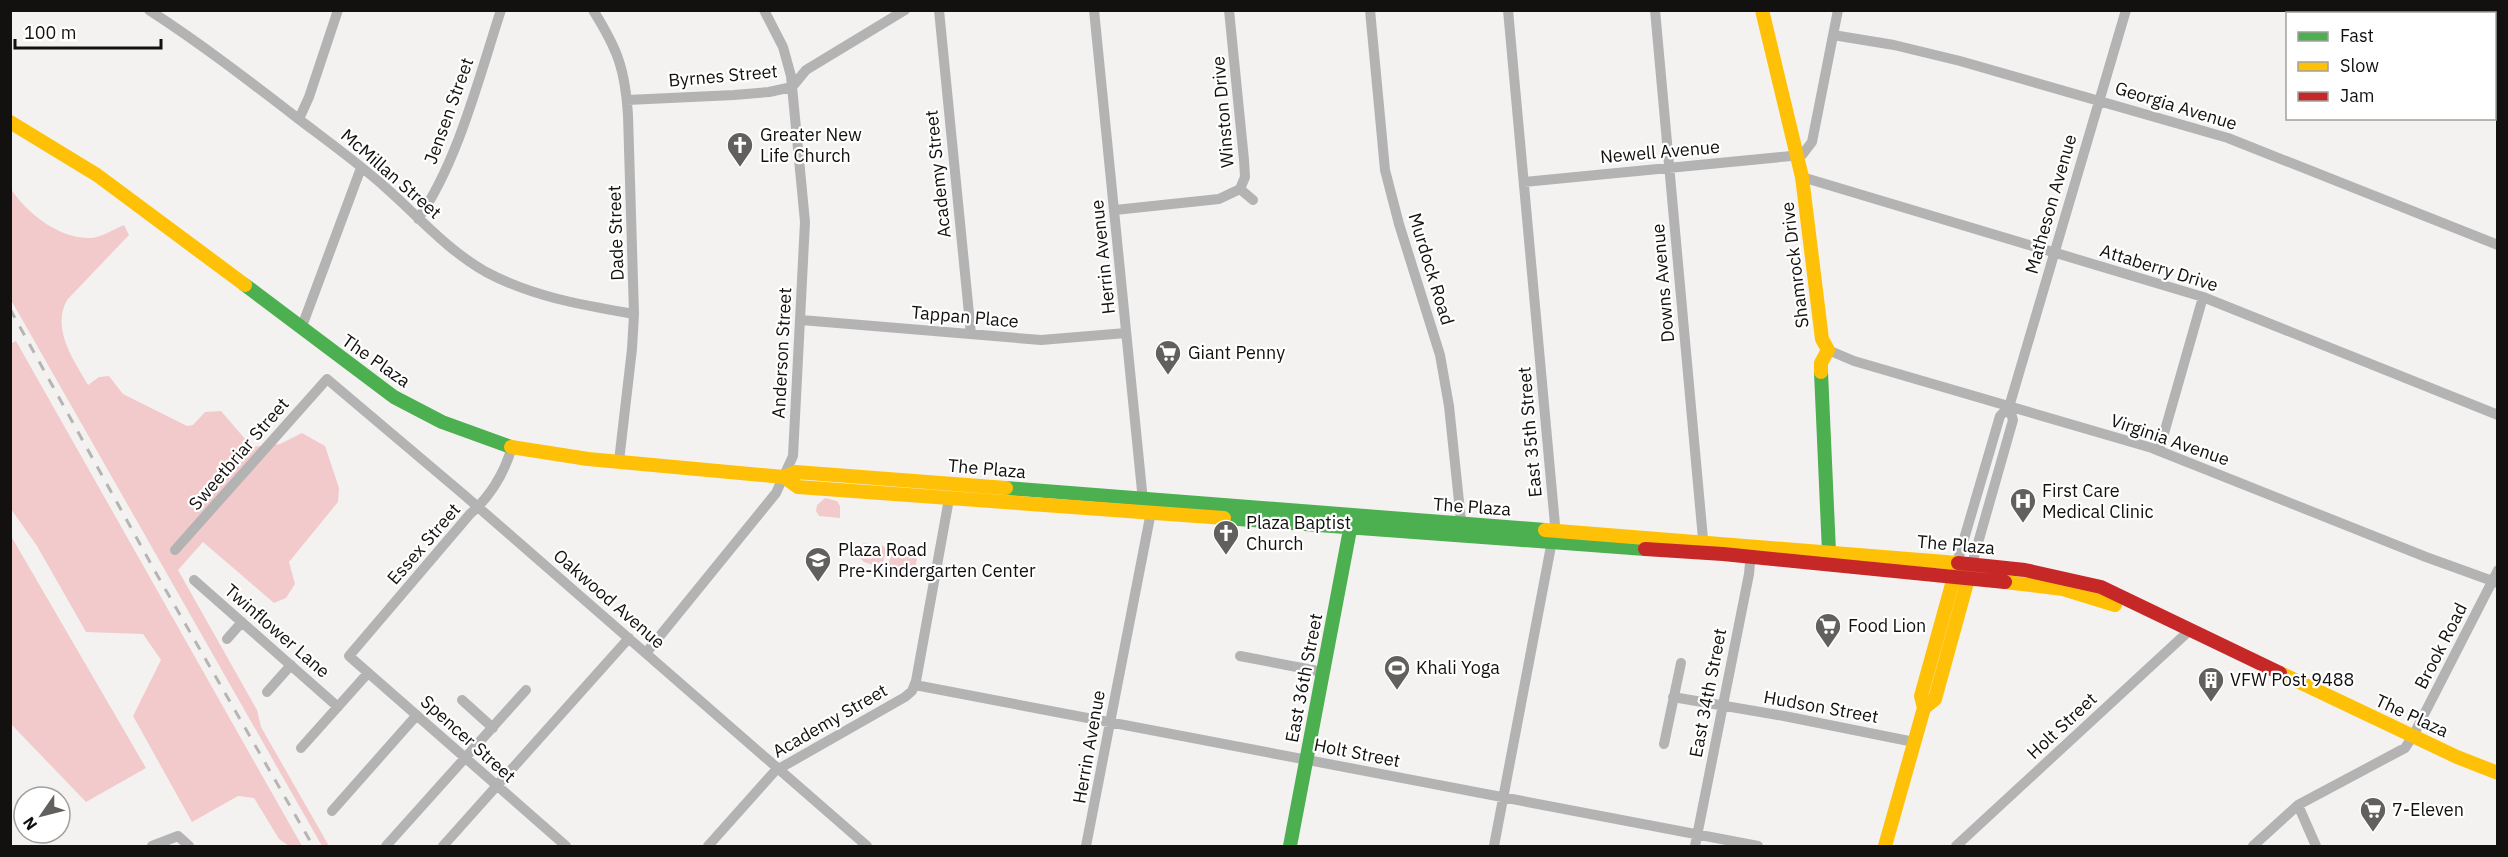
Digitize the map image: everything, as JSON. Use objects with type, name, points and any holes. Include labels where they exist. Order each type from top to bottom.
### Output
[{"type":"main road","name":"Shamrock Drive","points":[[1762,10],[1798,156],[1822,339],[1828,350],[1821,363],[1829,552]]},
{"type":"main road","name":"The Plaza","points":[[10,122],[98,175],[394,397],[450,426],[512,447],[619,461],[784,477],[796,472],[1147,506],[1751,551],[1956,569]]},
{"type":"main road","name":"The Plaza","points":[[784,477],[798,487],[949,499],[1147,506]]},
{"type":"main road","name":"East 36th Street","points":[[1290,846],[1352,522]]},
{"type":"main road","name":"The Plaza","points":[[1751,551],[1829,552],[1970,571],[2062,589],[2097,598],[2136,613],[2149,611],[2414,736],[2498,773]]},
{"type":"main road","name":"Matheson Avenue","points":[[1885,846],[1924,708],[1921,696],[1956,569]]},
{"type":"main road","name":"Matheson Avenue","points":[[1924,708],[1935,699],[1970,571]]},
{"type":"street","name":"McMillan Street","points":[[149,10],[212,53],[299,119],[362,168],[459,254],[484,270],[515,285],[564,302],[634,314]]},
{"type":"street","points":[[299,119],[309,97],[338,10]]},
{"type":"street","name":"Jensen Street","points":[[418,219],[435,193],[449,162],[501,10]]},
{"type":"street","name":"Dade Street","points":[[593,10],[621,60],[627,100],[634,314],[632,357],[619,461]]},
{"type":"street","name":"Anderson Street","points":[[646,653],[775,494],[794,456],[805,222],[792,87],[786,57],[764,10]]},
{"type":"street","name":"Byrnes Street","points":[[627,100],[734,95],[769,92],[792,87],[806,70],[905,10]]},
{"type":"street","name":"Academy Street","points":[[939,10],[971,334]]},
{"type":"street","name":"Herrin Avenue","points":[[1086,846],[1091,831],[1147,506],[1126,333],[1094,10]]},
{"type":"street","name":"Winston Drive","points":[[1115,210],[1220,199],[1240,189],[1245,177],[1244,154],[1229,10]]},
{"type":"street","name":"Murdock Road","points":[[1370,10],[1385,170],[1399,224],[1440,355],[1449,406],[1462,530]]},
{"type":"street","name":"East 35th Street","points":[[1494,846],[1552,536],[1554,506],[1508,10]]},
{"type":"street","name":"Downs Avenue","points":[[1655,10],[1704,548]]},
{"type":"street","points":[[1798,156],[1812,142],[1838,10]]},
{"type":"street","name":"Matheson Avenue","points":[[1956,569],[2000,416],[2009,407],[2126,10]]},
{"type":"street","name":"Georgia Avenue","points":[[1833,35],[1941,56],[2099,100],[2260,149],[2498,245]]},
{"type":"street","name":"Newell Avenue","points":[[1524,183],[1798,156]]},
{"type":"street","points":[[302,329],[362,168]]},
{"type":"street","name":"Attaberry Drive","points":[[1802,177],[2203,297],[2498,415]]},
{"type":"street","points":[[1240,189],[1253,200]]},
{"type":"street","points":[[2159,451],[2203,297]]},
{"type":"street","name":"Tappan Place","points":[[801,320],[1054,340],[1126,333]]},
{"type":"street","name":"Virginia Avenue","points":[[1828,350],[1839,357],[2159,451],[2495,582]]},
{"type":"street","name":"Oakwood Avenue","points":[[327,379],[867,846]]},
{"type":"street","name":"Sweetbriar Street","points":[[175,550],[327,379]]},
{"type":"street","name":"Matheson Avenue","points":[[1970,571],[2013,420],[2009,407]]},
{"type":"street","name":"Essex Street","points":[[349,656],[490,494],[512,447]]},
{"type":"street","name":"Academy Street","points":[[708,846],[771,774],[905,698],[915,685],[949,499]]},
{"type":"street","name":"East 34th Street","points":[[1695,846],[1751,551]]},
{"type":"street","name":"Brook Road","points":[[2414,736],[2495,582],[2498,570]]},
{"type":"street","name":"Twinflower Lane","points":[[194,580],[338,707]]},
{"type":"street","points":[[227,639],[242,622]]},
{"type":"street","name":"Holt Street","points":[[1956,846],[2190,630]]},
{"type":"street","points":[[443,846],[628,638]]},
{"type":"street","name":"Spencer Street","points":[[349,656],[566,846]]},
{"type":"street","points":[[1240,656],[1323,672]]},
{"type":"street","points":[[1664,744],[1681,663]]},
{"type":"street","points":[[267,692],[291,665]]},
{"type":"street","points":[[301,748],[368,673]]},
{"type":"street","name":"Holt Street","points":[[915,685],[1758,846]]},
{"type":"street","points":[[386,846],[526,690]]},
{"type":"street","name":"Hudson Street","points":[[1673,697],[1914,742]]},
{"type":"street","points":[[462,700],[493,728]]},
{"type":"street","points":[[332,811],[416,716]]},
{"type":"street","points":[[2253,846],[2298,805],[2396,754],[2405,748],[2414,736]]},
{"type":"street","points":[[2298,805],[2316,846]]},
{"type":"street","points":[[152,846],[178,836],[189,846]]},
{"type":"shaded area","points":[[10,188],[25,207],[54,229],[76,237],[92,238],[124,225],[129,235],[67,300],[63,311],[63,333],[66,344],[88,385],[99,377],[109,376],[123,394],[187,426],[193,425],[205,412],[221,411],[252,447],[280,444],[302,433],[325,446],[339,488],[338,502],[289,562],[295,584],[286,598],[274,603],[203,542],[178,570],[257,710],[261,727],[329,846],[322,846],[11,300]]},
{"type":"shaded area","points":[[16,341],[302,846],[289,846],[279,839],[254,798],[238,796],[192,822],[133,716],[161,660],[143,634],[86,632],[37,546],[11,509],[10,344]]},
{"type":"shaded area","points":[[825,498],[837,501],[840,506],[840,518],[819,516],[816,511],[817,505]]},
{"type":"shaded area","points":[[11,536],[146,768],[86,802],[11,724]]},
{"type":"shaded area","points":[[864,543],[883,546],[887,549],[881,568],[864,562],[859,557],[860,546]]},
{"type":"shaded area","points":[[892,552],[917,558],[915,571],[910,575],[898,577],[890,573],[887,569]]},
{"type":"railway","points":[[10,309],[156,573],[313,846]]},
{"type":"traffic: fast","points":[[245,285],[394,397],[442,422],[511,447]]},
{"type":"traffic: fast","points":[[1821,372],[1829,552]]},
{"type":"traffic: fast","points":[[1006,488],[1545,530]]},
{"type":"traffic: fast","points":[[1224,518],[1645,549]]},
{"type":"traffic: fast","points":[[1290,846],[1352,519]]},
{"type":"traffic: slow","points":[[1762,10],[1802,177],[1822,339],[1828,350],[1821,363],[1821,372]]},
{"type":"traffic: slow","points":[[10,122],[97,175],[245,285]]},
{"type":"traffic: slow","points":[[511,447],[588,459],[784,477],[796,472],[1006,488]]},
{"type":"traffic: slow","points":[[784,477],[798,487],[1224,518]]},
{"type":"traffic: slow","points":[[1545,530],[1958,563]]},
{"type":"traffic: slow","points":[[1885,846],[1924,708],[1921,696],[1957,566]]},
{"type":"traffic: slow","points":[[1924,708],[1935,699],[1971,568]]},
{"type":"traffic: slow","points":[[2005,582],[2063,589],[2115,605]]},
{"type":"traffic: slow","points":[[2280,673],[2457,757],[2498,773]]},
{"type":"traffic: jam","points":[[1645,549],[1723,554],[2005,582]]},
{"type":"traffic: jam","points":[[1958,563],[2025,570],[2101,587],[2280,673]]},
{"type":"place","name":"Greater New Life Church","points":[[740,168]]},
{"type":"place","name":"Giant Penny","points":[[1168,376]]},
{"type":"place","name":"First Care Medical Clinic","points":[[2023,524]]},
{"type":"place","name":"Plaza Baptist Church","points":[[1226,556]]},
{"type":"place","name":"Plaza Road Pre-Kindergarten Center","points":[[818,583]]},
{"type":"place","name":"Food Lion","points":[[1828,649]]},
{"type":"place","name":"Khali Yoga","points":[[1397,691]]},
{"type":"place","name":"VFW Post 9488","points":[[2211,703]]},
{"type":"place","name":"7-Eleven","points":[[2373,833]]}]
